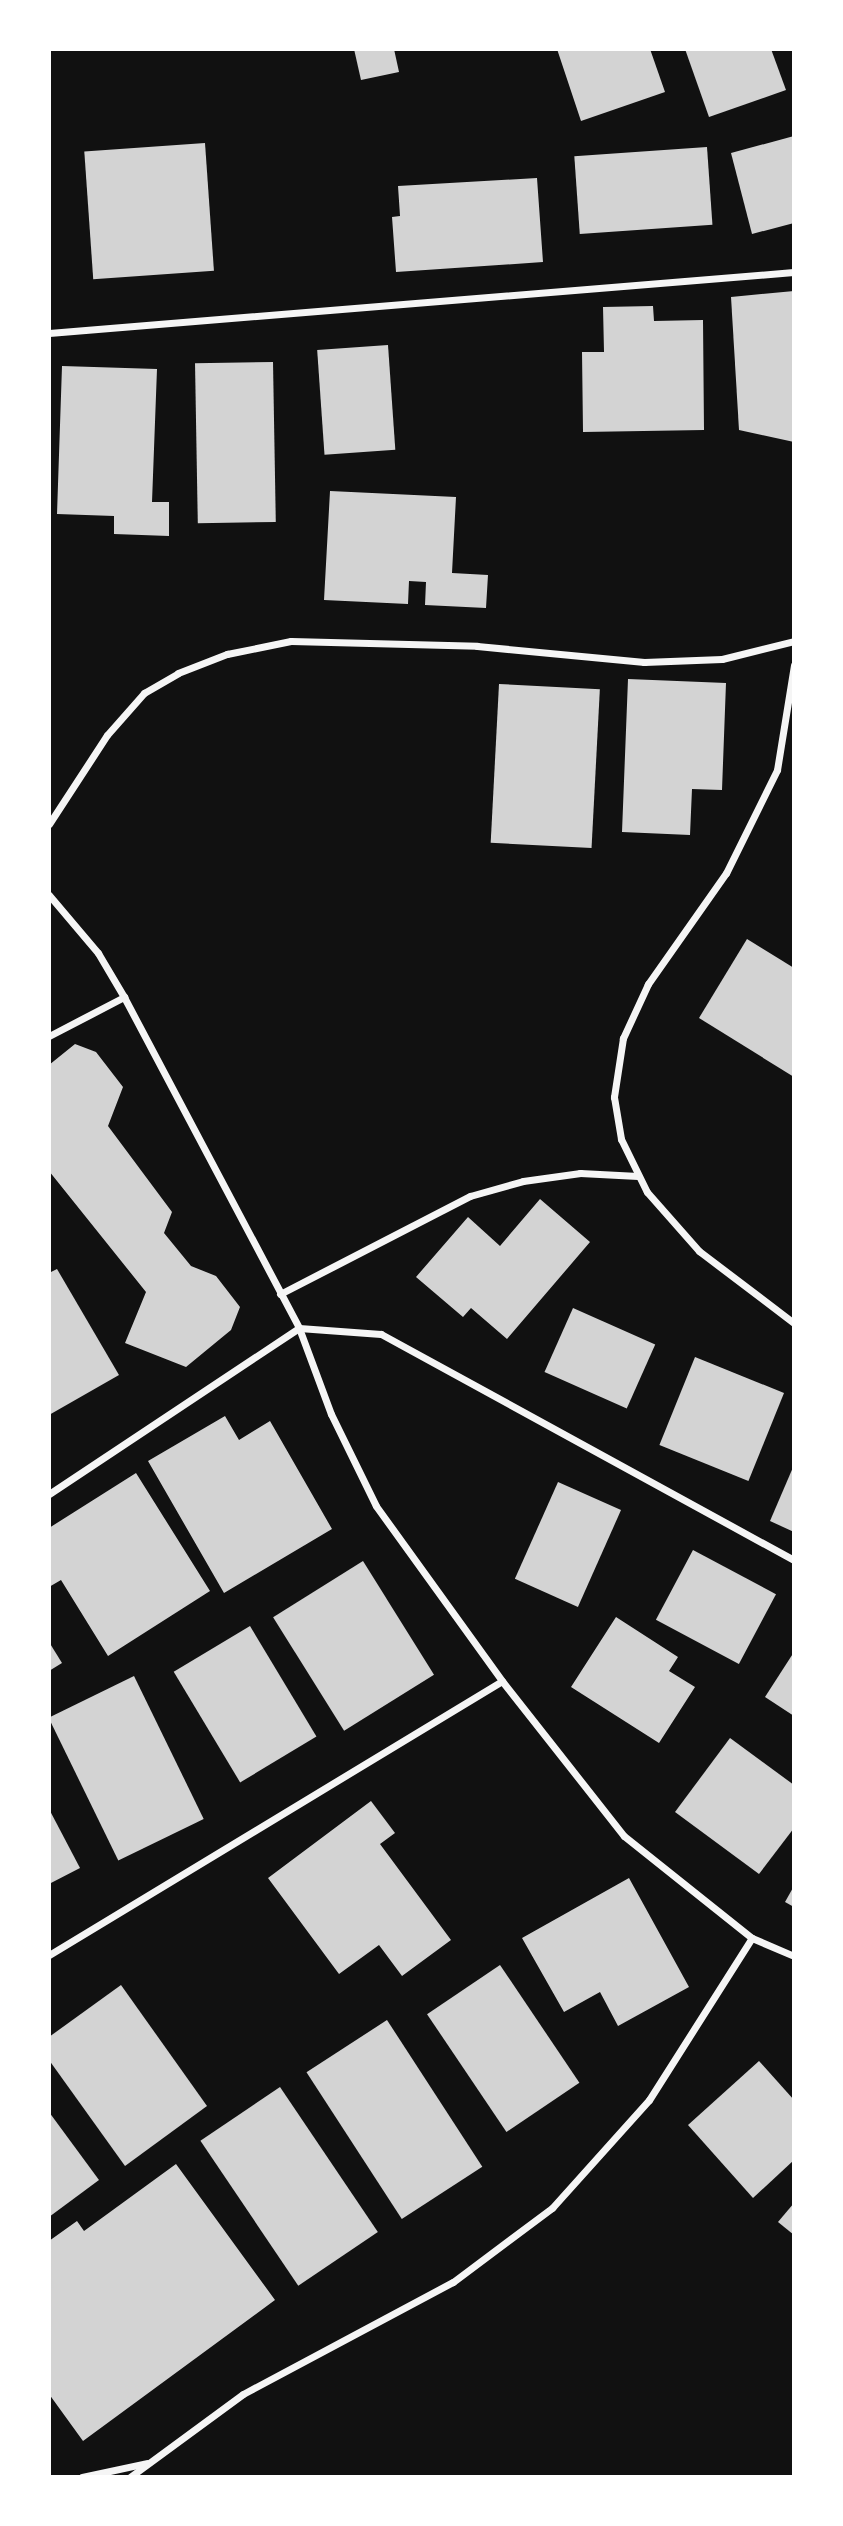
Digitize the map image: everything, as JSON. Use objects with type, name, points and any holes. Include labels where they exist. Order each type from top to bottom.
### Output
[{"type":"street","points":[[49,333],[794,272]]},
{"type":"street","points":[[49,824],[107,735],[144,693],[178,673],[227,654],[291,642],[477,646],[644,662],[722,659],[794,641]]},
{"type":"street","points":[[794,665],[777,769],[726,873],[648,984],[623,1038],[614,1097],[621,1139],[647,1192],[699,1251],[794,1323]]},
{"type":"street","points":[[49,895],[98,953],[124,997],[299,1328],[331,1414],[376,1506],[502,1681],[624,1836],[752,1938],[794,1956]]},
{"type":"street","points":[[49,1036],[124,997]]},
{"type":"street","points":[[281,1294],[470,1196],[523,1181],[580,1173],[638,1176]]},
{"type":"street","points":[[49,1494],[299,1328],[381,1334],[794,1560]]},
{"type":"street","points":[[49,1955],[502,1681]]},
{"type":"street","points":[[130,2477],[243,2394],[453,2282],[552,2208],[649,2099],[752,1938]]},
{"type":"street","points":[[82,2477],[147,2463]]},
{"type":"building","points":[[354,49],[394,49],[399,72],[361,80]]},
{"type":"building","points":[[557,49],[650,49],[665,92],[581,121]]},
{"type":"building","points":[[685,49],[771,49],[786,90],[709,117]]},
{"type":"building","points":[[794,136],[794,223],[752,234],[731,153]]},
{"type":"building","points":[[205,143],[214,271],[93,279],[84,151]]},
{"type":"building","points":[[707,147],[712,225],[580,234],[574,156]]},
{"type":"building","points":[[537,178],[543,262],[396,272],[392,217],[400,216],[398,186]]},
{"type":"building","points":[[794,291],[794,442],[739,430],[731,297]]},
{"type":"building","points":[[653,306],[654,321],[703,320],[704,430],[583,432],[582,352],[604,352],[603,307]]},
{"type":"building","points":[[388,345],[395,450],[324,455],[317,350]]},
{"type":"building","points":[[273,362],[276,522],[198,523],[195,363]]},
{"type":"building","points":[[62,366],[157,369],[152,502],[169,502],[169,536],[114,534],[114,516],[57,514]]},
{"type":"building","points":[[330,491],[456,497],[452,573],[488,575],[486,608],[425,605],[426,582],[409,581],[408,604],[324,600]]},
{"type":"building","points":[[628,679],[726,683],[722,790],[692,789],[690,835],[622,832]]},
{"type":"building","points":[[499,684],[600,689],[592,848],[491,843]]},
{"type":"building","points":[[747,939],[794,968],[794,1077],[699,1018]]},
{"type":"building","points":[[75,1044],[96,1052],[123,1087],[108,1126],[172,1212],[164,1233],[191,1266],[216,1276],[240,1307],[231,1330],[186,1367],[125,1343],[146,1292],[49,1171],[49,1065]]},
{"type":"building","points":[[540,1199],[590,1242],[507,1339],[471,1308],[463,1317],[416,1277],[468,1217],[500,1246]]},
{"type":"building","points":[[57,1269],[119,1375],[49,1415],[49,1273]]},
{"type":"building","points":[[573,1308],[655,1345],[627,1409],[545,1372]]},
{"type":"building","points":[[695,1357],[784,1393],[748,1481],[659,1445]]},
{"type":"building","points":[[225,1416],[239,1440],[270,1421],[332,1529],[224,1593],[148,1461]]},
{"type":"building","points":[[794,1465],[794,1532],[770,1521]]},
{"type":"building","points":[[136,1473],[210,1591],[108,1656],[61,1580],[49,1587],[49,1528]]},
{"type":"building","points":[[558,1482],[621,1510],[578,1607],[515,1579]]},
{"type":"building","points":[[693,1550],[776,1594],[739,1664],[656,1620]]},
{"type":"building","points":[[363,1561],[434,1675],[344,1731],[273,1617]]},
{"type":"building","points":[[616,1617],[678,1657],[669,1671],[695,1687],[659,1743],[571,1687]]},
{"type":"building","points":[[250,1626],[316,1737],[240,1782],[174,1672]]},
{"type":"building","points":[[49,1642],[62,1663],[49,1671]]},
{"type":"building","points":[[794,1652],[794,1716],[765,1697]]},
{"type":"building","points":[[134,1676],[204,1819],[118,1861],[49,1717]]},
{"type":"building","points":[[730,1738],[794,1785],[794,1828],[759,1874],[675,1812]]},
{"type":"building","points":[[371,1801],[395,1833],[380,1844],[451,1940],[402,1976],[379,1945],[339,1974],[268,1878]]},
{"type":"building","points":[[49,1809],[80,1868],[49,1884]]},
{"type":"building","points":[[629,1878],[689,1987],[618,2026],[600,1992],[564,2012],[522,1938]]},
{"type":"building","points":[[794,1886],[794,1907],[785,1902]]},
{"type":"building","points":[[500,1965],[579,2083],[506,2132],[427,2014]]},
{"type":"building","points":[[121,1985],[207,2106],[125,2166],[49,2060],[49,2037]]},
{"type":"building","points":[[387,2020],[482,2167],[402,2219],[306,2072]]},
{"type":"building","points":[[759,2061],[794,2100],[794,2160],[753,2198],[688,2125]]},
{"type":"building","points":[[280,2087],[378,2232],[298,2286],[200,2141]]},
{"type":"building","points":[[49,2112],[99,2180],[49,2217]]},
{"type":"building","points":[[176,2164],[275,2300],[83,2441],[49,2394],[49,2241],[77,2221],[84,2231]]},
{"type":"building","points":[[794,2203],[794,2235],[778,2222]]}]
